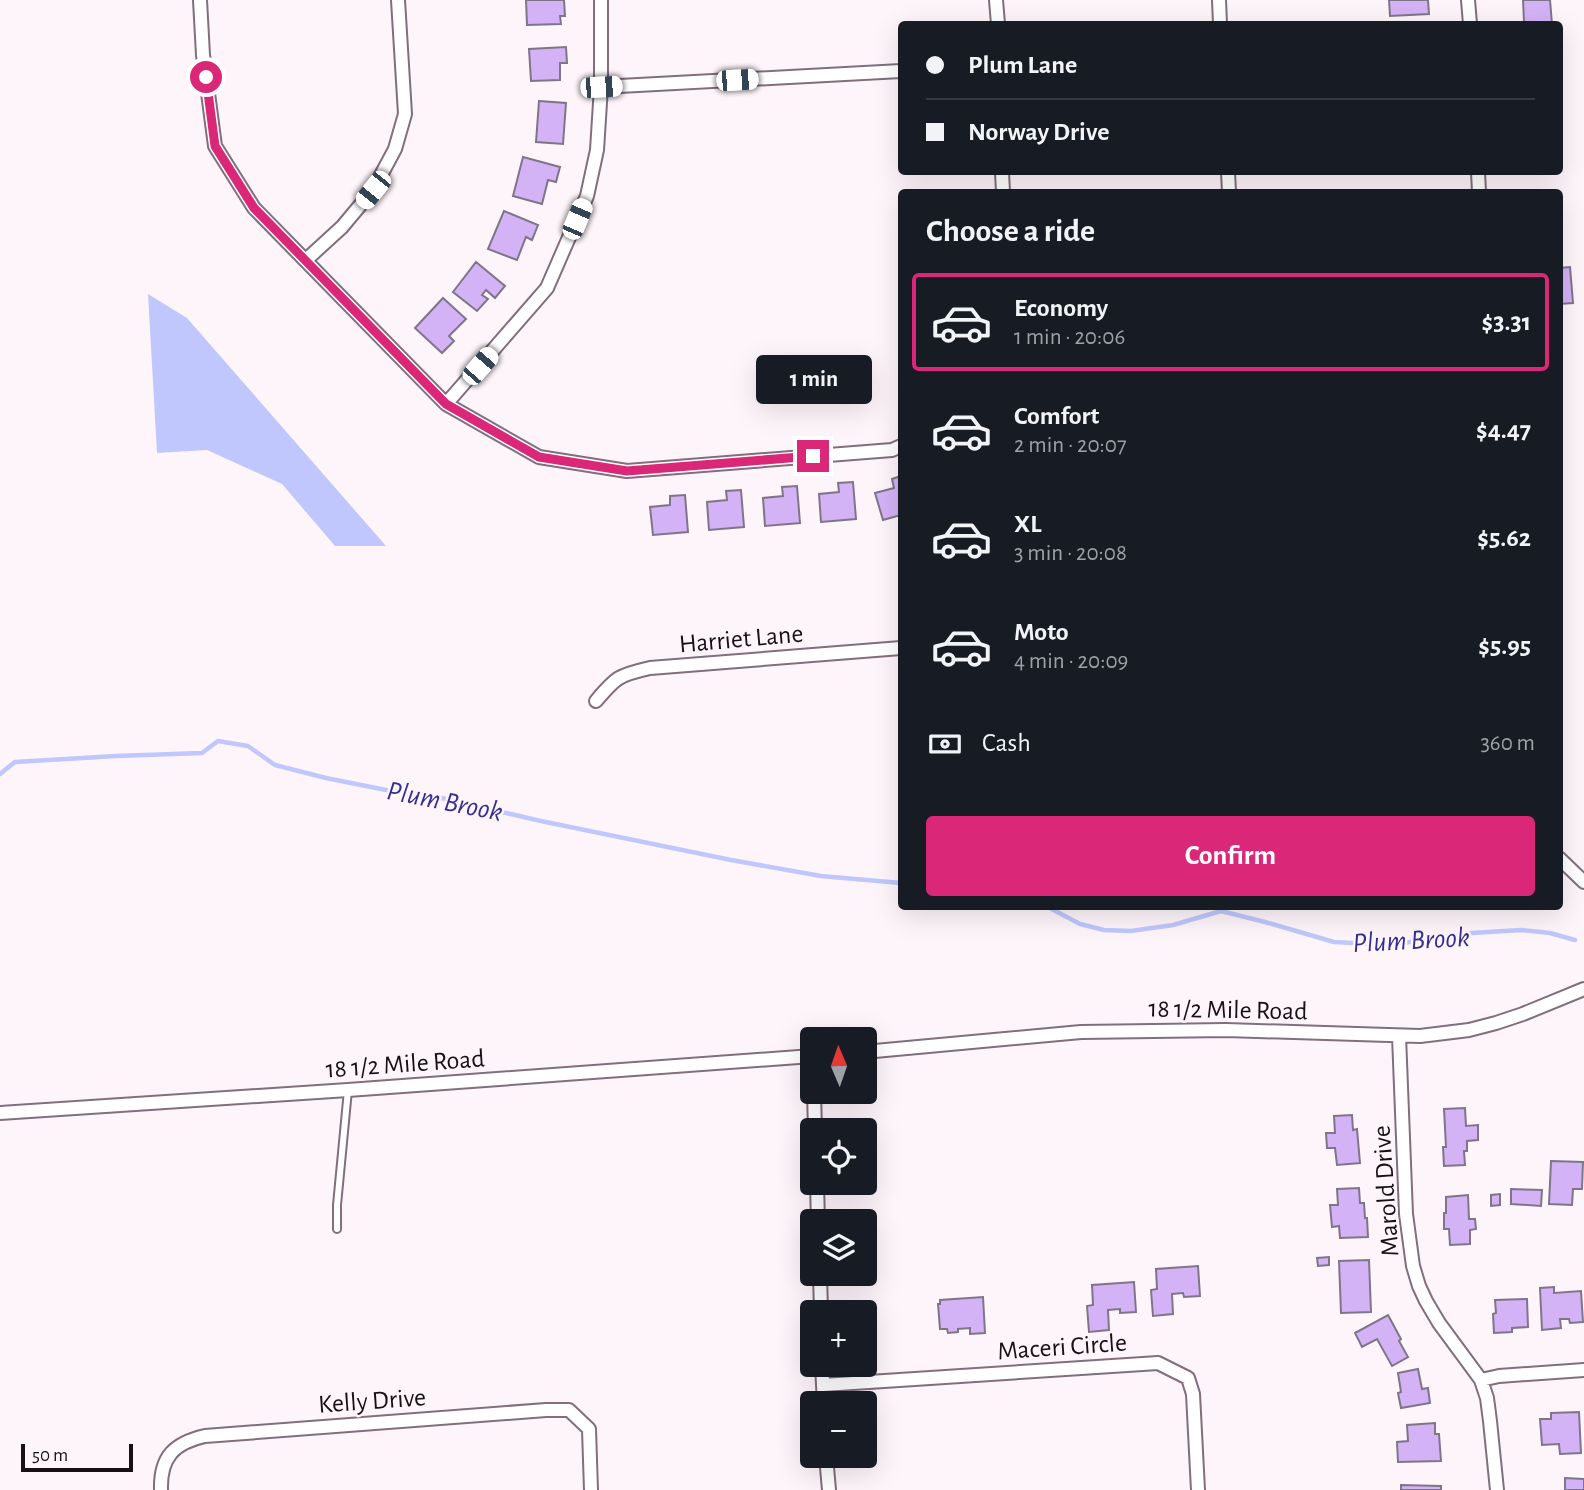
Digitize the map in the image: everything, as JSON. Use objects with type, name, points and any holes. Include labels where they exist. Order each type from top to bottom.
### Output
[{"type":"street","points":[[200,0],[203,55],[215,146],[254,208],[446,404],[539,457],[627,471],[892,450],[898,447]]},
{"type":"street","points":[[306,260],[342,227],[373,190],[395,149],[405,114],[398,0]]},
{"type":"street","points":[[446,404],[547,288],[587,196],[597,150],[601,87],[601,0]]},
{"type":"street","points":[[996,0],[998,21]]},
{"type":"street","points":[[1219,0],[1220,21]]},
{"type":"street","points":[[1468,0],[1470,21]]},
{"type":"street","points":[[601,87],[898,71]]},
{"type":"street","name":"Harriet Lane","points":[[596,701],[613,680],[650,668],[898,648]]},
{"type":"street","points":[[1563,862],[1584,882]]},
{"type":"street","name":"18 1/2 Mile Road","points":[[877,1051],[1093,1032],[1226,1030],[1399,1036],[1441,1034],[1496,1023],[1584,989]]},
{"type":"street","name":"Marold Drive","points":[[1399,1036],[1406,1213],[1413,1266],[1432,1312],[1480,1380],[1487,1398],[1497,1490]]},
{"type":"street","name":"18 1/2 Mile Road","points":[[0,1113],[800,1057]]},
{"type":"street","name":"Maceri Circle","points":[[823,1385],[1158,1363],[1188,1378],[1193,1394],[1198,1490]]},
{"type":"street","points":[[1480,1380],[1499,1376],[1584,1370]]},
{"type":"street","points":[[823,1377],[823,1391]]},
{"type":"street","name":"Kelly Drive","points":[[161,1490],[164,1464],[173,1450],[188,1440],[205,1436],[546,1410],[569,1410],[589,1429],[591,1490]]},
{"type":"street","points":[[827,1468],[829,1490]]},
{"type":"lane","points":[[337,1229],[348,1090]]},
{"type":"water","points":[[148,294],[187,318],[386,546],[335,546],[282,484],[207,450],[157,453]]},
{"type":"building","points":[[526,0],[564,0],[565,16],[560,16],[561,24],[527,25]]},
{"type":"building","points":[[1389,0],[1428,0],[1429,14],[1390,16]]},
{"type":"building","points":[[1523,0],[1550,0],[1552,21],[1524,21]]},
{"type":"building","points":[[566,47],[567,63],[560,63],[560,80],[531,81],[529,49]]},
{"type":"building","points":[[539,101],[566,103],[563,144],[536,142]]},
{"type":"building","points":[[523,157],[560,167],[556,182],[548,180],[542,204],[513,196]]},
{"type":"building","points":[[504,211],[538,225],[532,240],[526,237],[517,260],[488,249]]},
{"type":"building","points":[[476,262],[505,286],[495,298],[486,290],[482,295],[488,299],[477,311],[453,292]]},
{"type":"building","points":[[1570,267],[1573,303],[1563,304],[1563,268]]},
{"type":"building","points":[[443,298],[466,319],[449,336],[454,341],[442,353],[415,328]]},
{"type":"building","points":[[898,477],[898,516],[883,520],[875,493],[894,488],[892,479]]},
{"type":"building","points":[[853,482],[856,519],[821,522],[819,494],[839,492],[838,483]]},
{"type":"building","points":[[797,486],[800,523],[765,526],[763,498],[783,496],[782,487]]},
{"type":"building","points":[[741,490],[744,527],[709,530],[707,502],[727,500],[726,491]]},
{"type":"building","points":[[685,495],[688,532],[653,535],[650,507],[670,505],[670,496]]},
{"type":"building","points":[[1465,1108],[1466,1126],[1478,1125],[1478,1140],[1467,1141],[1467,1151],[1464,1151],[1465,1165],[1444,1166],[1444,1109]]},
{"type":"building","points":[[1352,1115],[1353,1130],[1357,1129],[1360,1163],[1337,1165],[1335,1148],[1327,1148],[1326,1133],[1335,1133],[1334,1116]]},
{"type":"building","points":[[1551,1161],[1583,1162],[1582,1189],[1573,1189],[1572,1205],[1549,1204]]},
{"type":"building","points":[[1359,1188],[1360,1203],[1364,1203],[1367,1218],[1368,1237],[1340,1238],[1339,1226],[1332,1227],[1330,1205],[1338,1205],[1337,1189]]},
{"type":"building","points":[[1511,1189],[1542,1190],[1541,1206],[1511,1204]]},
{"type":"building","points":[[1500,1194],[1500,1205],[1491,1206],[1491,1195]]},
{"type":"building","points":[[1468,1195],[1469,1219],[1475,1219],[1476,1229],[1470,1230],[1470,1244],[1450,1245],[1449,1229],[1444,1229],[1446,1197]]},
{"type":"building","points":[[1329,1257],[1329,1265],[1318,1266],[1317,1258]]},
{"type":"building","points":[[1369,1260],[1371,1312],[1341,1313],[1339,1261]]},
{"type":"building","points":[[1198,1266],[1200,1296],[1184,1297],[1183,1293],[1172,1294],[1173,1314],[1153,1316],[1151,1290],[1157,1289],[1156,1269]]},
{"type":"building","points":[[1134,1282],[1136,1312],[1120,1313],[1120,1309],[1108,1310],[1109,1330],[1089,1332],[1087,1306],[1093,1305],[1092,1285]]},
{"type":"building","points":[[1554,1287],[1554,1293],[1581,1291],[1583,1322],[1570,1323],[1569,1319],[1560,1319],[1561,1328],[1542,1330],[1540,1288]]},
{"type":"building","points":[[983,1297],[985,1333],[970,1334],[970,1328],[948,1333],[947,1329],[940,1329],[940,1300]]},
{"type":"building","points":[[1527,1299],[1528,1327],[1512,1328],[1512,1332],[1494,1333],[1495,1300]]},
{"type":"building","points":[[1388,1315],[1408,1357],[1392,1366],[1377,1339],[1362,1347],[1355,1333]]},
{"type":"building","points":[[1418,1369],[1422,1389],[1428,1388],[1430,1403],[1401,1408],[1398,1373]]},
{"type":"building","points":[[1579,1412],[1581,1453],[1560,1454],[1559,1444],[1542,1445],[1540,1419],[1551,1419],[1551,1413]]},
{"type":"building","points":[[1435,1423],[1435,1434],[1439,1434],[1441,1461],[1398,1462],[1397,1442],[1408,1441],[1407,1425]]},
{"type":"building","points":[[1565,1478],[1584,1479],[1584,1490],[1565,1490]]},
{"type":"building","points":[[1401,1485],[1441,1486],[1441,1490],[1401,1490]]},
{"type":"waterway","name":"Plum Brook","points":[[0,774],[15,762],[202,753],[218,741],[248,746],[275,765],[326,778],[391,791],[420,793],[731,860],[821,876],[898,883]]},
{"type":"waterway","name":"Plum Brook","points":[[1054,910],[1080,924],[1104,930],[1131,931],[1173,925],[1221,911],[1334,942],[1389,945],[1472,933],[1521,930],[1550,933],[1575,940]]},
{"type":"route","points":[[206,77],[215,146],[254,208],[446,404],[539,457],[627,471],[813,456]]}]
